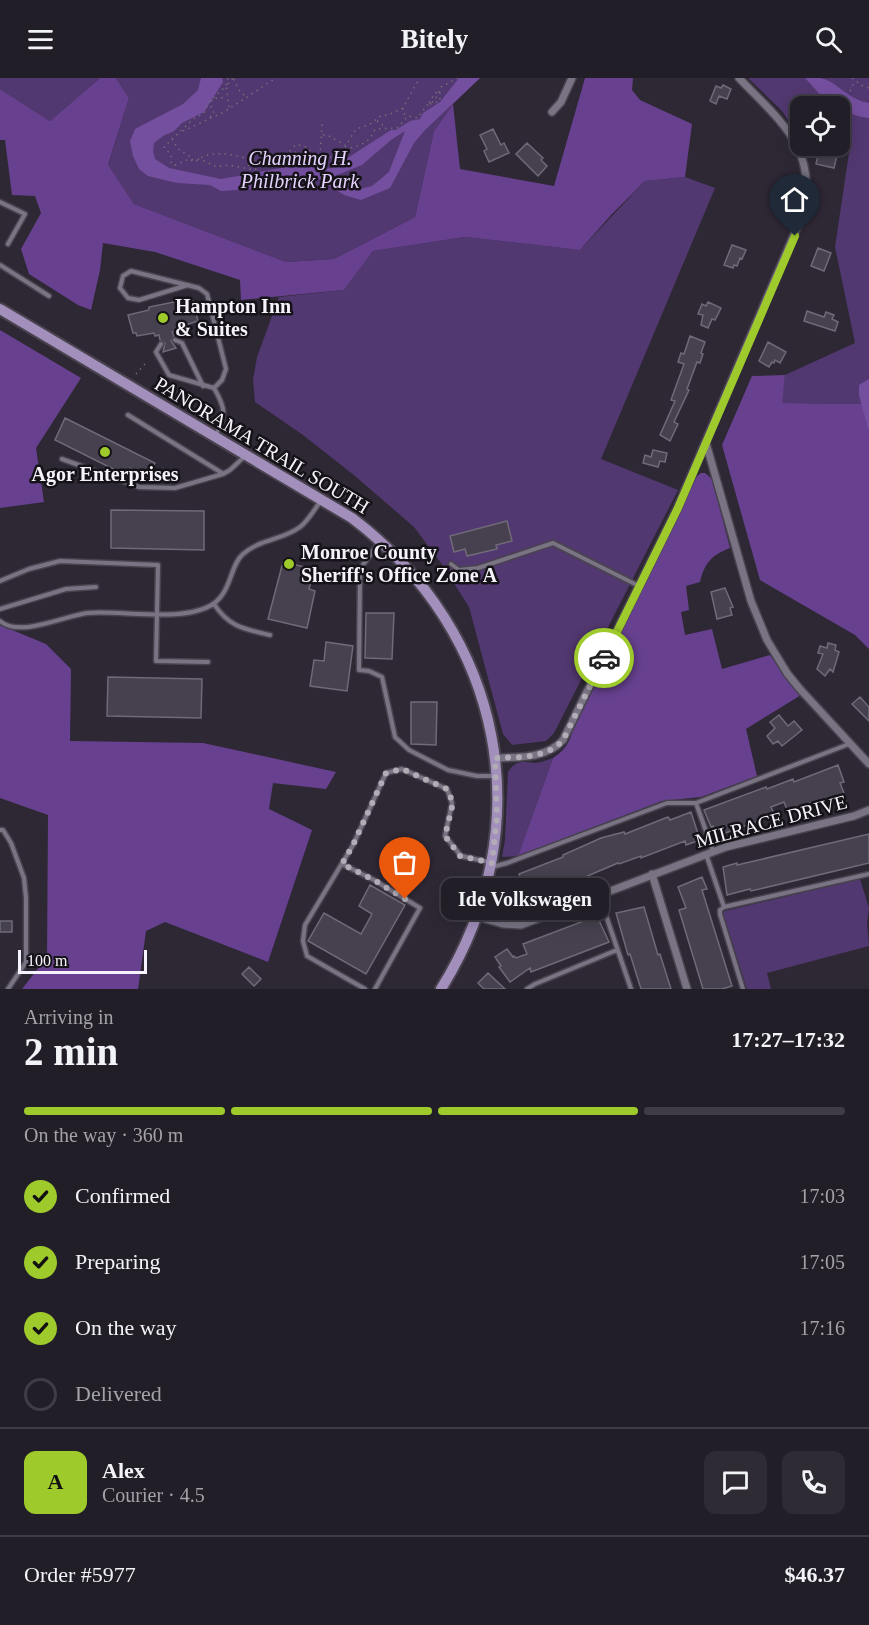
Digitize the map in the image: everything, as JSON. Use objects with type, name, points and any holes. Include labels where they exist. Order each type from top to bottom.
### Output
[{"type":"main road","name":"PANORAMA TRAIL SOUTH","points":[[0,309],[352,518],[380,540],[411,572],[430,596],[461,646],[481,694],[495,758],[496,776],[497,817],[492,865],[478,916],[461,955],[441,989]]},
{"type":"street","points":[[552,112],[561,102],[572,78]]},
{"type":"street","points":[[495,758],[545,753],[557,747],[563,740],[678,508],[802,216],[807,194],[805,164],[796,141],[789,130],[739,78]]},
{"type":"street","points":[[706,443],[751,601],[767,640],[787,673],[869,764]]},
{"type":"street","name":"MILRACE DRIVE","points":[[478,916],[503,924],[522,925],[726,847],[854,816],[869,810]]},
{"type":"street","points":[[652,874],[687,989]]},
{"type":"lane","points":[[0,202],[25,214],[8,244]]},
{"type":"lane","points":[[0,265],[49,296]]},
{"type":"lane","points":[[188,285],[139,300],[128,298],[120,288],[123,276],[131,271],[188,285],[199,288],[207,294],[226,369],[222,380],[214,388]]},
{"type":"lane","points":[[174,340],[182,343],[203,386]]},
{"type":"lane","points":[[161,344],[156,352],[169,375],[214,388],[225,407],[224,418],[216,436]]},
{"type":"lane","points":[[128,416],[223,474]]},
{"type":"lane","points":[[62,459],[139,487],[175,488],[223,474],[246,454]]},
{"type":"lane","points":[[0,621],[9,627],[18,628],[103,612],[189,613],[214,604],[228,587],[240,556],[254,545],[286,535],[302,526],[322,499]]},
{"type":"lane","points":[[380,540],[360,569],[359,670],[369,671],[382,677],[395,737],[409,750],[448,770],[477,776],[496,776]]},
{"type":"lane","points":[[451,564],[459,570],[478,568],[553,543],[639,586]]},
{"type":"lane","points":[[0,581],[29,569],[60,561],[158,565],[156,661],[208,662]]},
{"type":"lane","points":[[0,609],[66,589],[96,587]]},
{"type":"lane","points":[[214,604],[221,615],[233,625],[270,635]]},
{"type":"lane","points":[[365,989],[307,956],[303,941],[305,925],[353,845],[386,773],[402,769],[447,789],[453,803],[445,836],[460,856],[492,865],[507,863],[668,803],[696,802],[850,743]]},
{"type":"lane","points":[[696,802],[724,907]]},
{"type":"lane","points":[[0,830],[3,830],[17,857],[24,878],[26,898],[26,962],[8,989]]},
{"type":"lane","points":[[342,864],[367,876],[420,908],[375,989]]},
{"type":"lane","points":[[743,989],[720,910],[724,907],[869,874]]},
{"type":"lane","points":[[599,894],[631,989]]},
{"type":"lane","points":[[527,989],[617,950]]},
{"type":"path","points":[[228,78],[226,87],[229,109]]},
{"type":"path","points":[[246,97],[238,90],[234,78],[212,99],[203,114],[179,131],[164,147],[171,155],[171,164],[175,165],[191,159],[200,159],[218,167],[228,165],[255,170],[260,164]]},
{"type":"path","points":[[179,131],[229,109],[276,78]]},
{"type":"path","points":[[403,108],[403,113],[418,118],[435,100],[441,87],[458,78]]},
{"type":"path","points":[[852,78],[869,88]]},
{"type":"path","points":[[335,157],[356,129],[369,125],[382,115],[388,115],[403,108],[419,79]]},
{"type":"path","points":[[850,91],[855,81]]},
{"type":"path","points":[[450,82],[451,86]]},
{"type":"path","points":[[212,99],[227,97]]},
{"type":"path","points":[[208,119],[214,113],[211,108],[212,99]]},
{"type":"path","points":[[203,114],[208,119]]},
{"type":"path","points":[[369,125],[375,129],[397,128],[408,116]]},
{"type":"path","points":[[197,118],[199,123]]},
{"type":"path","points":[[375,120],[384,128]]},
{"type":"path","points":[[320,157],[322,124]]},
{"type":"path","points":[[322,135],[327,135],[345,146],[356,148],[372,136],[375,129]]},
{"type":"path","points":[[172,138],[178,149],[191,159]]},
{"type":"path","points":[[200,159],[216,154],[249,159],[260,164],[275,162],[284,157],[295,145],[302,145],[309,149],[311,155],[309,162],[284,157]]},
{"type":"path","points":[[292,150],[296,153],[320,157],[335,157]]},
{"type":"path","points":[[335,157],[339,162]]},
{"type":"path","points":[[249,159],[250,169]]},
{"type":"path","points":[[244,168],[248,164]]},
{"type":"path","points":[[136,374],[145,364]]},
{"type":"green space","points":[[0,78],[100,78],[50,121],[0,89]]},
{"type":"green space","name":"Channing H. Philbrick Park","points":[[116,78],[480,78],[453,104],[434,131],[415,217],[334,259],[286,262],[134,204],[108,166],[129,98]]},
{"type":"green space","points":[[748,78],[869,78],[869,433],[862,404],[781,403],[785,375],[855,343],[835,247],[850,156],[850,96],[790,96],[790,123],[782,111]]},
{"type":"green space","points":[[685,177],[715,188],[601,459],[678,490],[554,733],[546,741],[512,745],[503,734],[469,607],[441,563],[414,527],[303,435],[255,402],[253,380],[257,357],[279,297],[344,290],[373,251],[465,237],[580,250],[645,181]]},
{"type":"green space","points":[[553,758],[518,856],[502,857],[508,772],[519,763],[536,763]]},
{"type":"green space","points":[[860,879],[869,908],[867,922],[869,946],[767,973],[771,989],[747,989],[723,913],[725,911]]},
{"type":"shaded area","points":[[100,78],[116,78],[129,98],[108,165],[134,204],[286,262],[334,259],[415,217],[434,131],[453,104],[460,169],[554,186],[585,78],[633,78],[632,90],[640,100],[692,124],[685,177],[645,181],[580,250],[465,237],[373,251],[344,290],[241,300],[240,280],[155,252],[103,243],[100,270],[91,310],[78,305],[29,274],[21,249],[41,213],[35,196],[12,195],[5,140],[0,140],[0,89],[50,121]]},
{"type":"shaded area","points":[[201,78],[222,78],[223,82],[204,112],[182,123],[174,131],[154,143],[155,159],[169,168],[221,179],[309,163],[321,169],[332,168],[391,130],[420,119],[423,113],[440,102],[459,78],[480,78],[414,143],[390,188],[361,200],[344,195],[313,175],[301,176],[297,180],[268,188],[221,191],[210,185],[177,183],[148,176],[139,169],[133,156],[130,141],[135,129],[183,104],[198,90]],"holes":[[[405,131],[389,172],[372,186],[357,190],[342,186],[332,177],[362,165]]]},
{"type":"shaded area","points":[[805,78],[826,80],[855,98],[869,103],[869,118],[850,113],[850,96],[821,96]]},
{"type":"shaded area","points":[[0,330],[81,378],[36,448],[44,502],[0,508]]},
{"type":"shaded area","points":[[785,375],[782,403],[862,404],[869,433],[869,649],[855,635],[760,580],[722,445],[752,376]]},
{"type":"shaded area","points":[[869,379],[869,433],[859,395],[859,385]]},
{"type":"shaded area","points":[[705,473],[712,479],[730,548],[718,553],[710,560],[700,582],[686,586],[689,610],[681,612],[685,635],[712,629],[722,669],[770,655],[801,695],[746,729],[757,776],[701,797],[662,801],[518,856],[553,758],[569,742],[573,729],[697,476]]},
{"type":"shaded area","points":[[0,625],[46,644],[71,669],[70,741],[203,743],[336,772],[326,789],[273,783],[269,809],[312,830],[268,962],[165,922],[146,931],[138,989],[22,989],[47,957],[48,815],[0,798]]},
{"type":"building","points":[[723,85],[731,89],[727,99],[719,96],[716,104],[710,101],[716,86],[721,88]]},
{"type":"building","points":[[493,129],[501,145],[504,143],[509,153],[489,162],[484,151],[487,149],[480,135]]},
{"type":"building","points":[[527,143],[543,158],[541,160],[547,166],[538,176],[516,154]]},
{"type":"building","points":[[818,156],[837,156],[834,168],[816,164]]},
{"type":"building","points":[[732,245],[746,250],[737,266],[734,265],[733,268],[724,265]]},
{"type":"building","points":[[818,248],[831,253],[824,271],[811,266]]},
{"type":"building","name":"Hampton Inn & Suites","points":[[184,300],[184,304],[193,301],[198,321],[176,328],[176,331],[172,332],[174,336],[171,341],[176,348],[163,352],[165,343],[160,340],[159,335],[155,336],[154,333],[137,336],[133,333],[128,315],[149,310],[149,307]]},
{"type":"building","points":[[708,302],[721,308],[708,328],[701,325],[703,315],[698,314],[702,304],[706,306]]},
{"type":"building","points":[[807,311],[824,317],[826,312],[834,315],[832,319],[838,322],[835,331],[804,321]]},
{"type":"building","points":[[690,336],[705,342],[701,353],[703,354],[700,363],[697,362],[687,389],[689,390],[674,422],[678,424],[670,441],[660,435],[675,401],[671,400],[684,364],[678,362],[681,353],[684,354]]},
{"type":"building","points":[[768,342],[786,352],[780,363],[775,360],[769,367],[759,361]]},
{"type":"building","name":"Agor Enterprises","points":[[65,418],[155,463],[148,478],[130,468],[127,476],[55,440]]},
{"type":"building","points":[[653,450],[667,453],[665,462],[660,461],[658,467],[643,463],[645,455],[651,457]]},
{"type":"building","points":[[111,510],[204,511],[204,550],[111,548]]},
{"type":"building","points":[[507,521],[512,541],[496,545],[497,549],[467,556],[465,549],[454,552],[450,536]]},
{"type":"building","points":[[283,562],[314,569],[309,589],[315,591],[307,628],[268,619]]},
{"type":"building","points":[[725,588],[733,607],[730,608],[732,615],[717,619],[711,592]]},
{"type":"building","points":[[366,613],[394,613],[392,659],[365,658]]},
{"type":"building","points":[[326,642],[353,646],[347,691],[310,686],[314,660],[324,661]]},
{"type":"building","points":[[828,643],[836,645],[835,650],[839,652],[833,672],[830,669],[825,676],[817,669],[823,654],[818,653],[820,646],[827,648]]},
{"type":"building","points":[[108,677],[202,679],[201,718],[107,716]]},
{"type":"building","points":[[860,697],[869,707],[869,721],[852,704]]},
{"type":"building","points":[[411,702],[437,702],[436,745],[411,744]]},
{"type":"building","points":[[779,715],[788,726],[794,721],[802,730],[782,746],[778,741],[773,744],[767,736],[775,728],[770,722]]},
{"type":"building","points":[[838,765],[844,782],[840,783],[844,793],[811,806],[810,803],[788,812],[784,802],[771,807],[775,815],[717,836],[704,810],[766,787],[767,789],[793,779],[794,782]]},
{"type":"building","points":[[691,812],[700,840],[686,845],[685,841],[641,858],[641,856],[618,863],[531,900],[527,891],[525,892],[519,874],[563,857],[601,838],[624,832],[625,834],[668,817],[670,820]]},
{"type":"building","points":[[869,834],[869,863],[727,895],[723,867]]},
{"type":"building","points":[[702,877],[707,889],[702,890],[732,986],[722,989],[703,989],[679,910],[686,908],[678,887]]},
{"type":"building","points":[[370,885],[405,905],[366,974],[308,941],[324,913],[361,934],[372,914],[359,906]]},
{"type":"building","points":[[644,907],[671,989],[641,989],[630,954],[628,955],[616,913]]},
{"type":"building","points":[[597,916],[609,942],[531,972],[530,968],[510,982],[499,967],[501,966],[495,957],[507,949],[516,958],[527,954],[523,944]]},
{"type":"building","points":[[0,921],[12,921],[12,932],[0,932]]},
{"type":"building","points":[[249,967],[261,979],[254,986],[242,974]]},
{"type":"building","points":[[488,973],[505,989],[484,989],[478,983]]},
{"type":"way so far","points":[[405,899],[342,864],[386,773],[402,769],[447,789],[453,803],[445,836],[460,856],[492,863],[497,817],[495,758],[545,753],[557,747],[563,740],[604,658]]},
{"type":"place","name":"Hampton Inn & Suites","points":[[163,318]]},
{"type":"place","name":"Agor Enterprises","points":[[105,452]]},
{"type":"place","name":"Monroe County Sheriff's Office Zone A","points":[[289,564]]},
{"type":"place","name":"Ide Volkswagen","points":[[405,899]]},
{"type":"route","points":[[604,658],[678,508],[795,236]]}]
